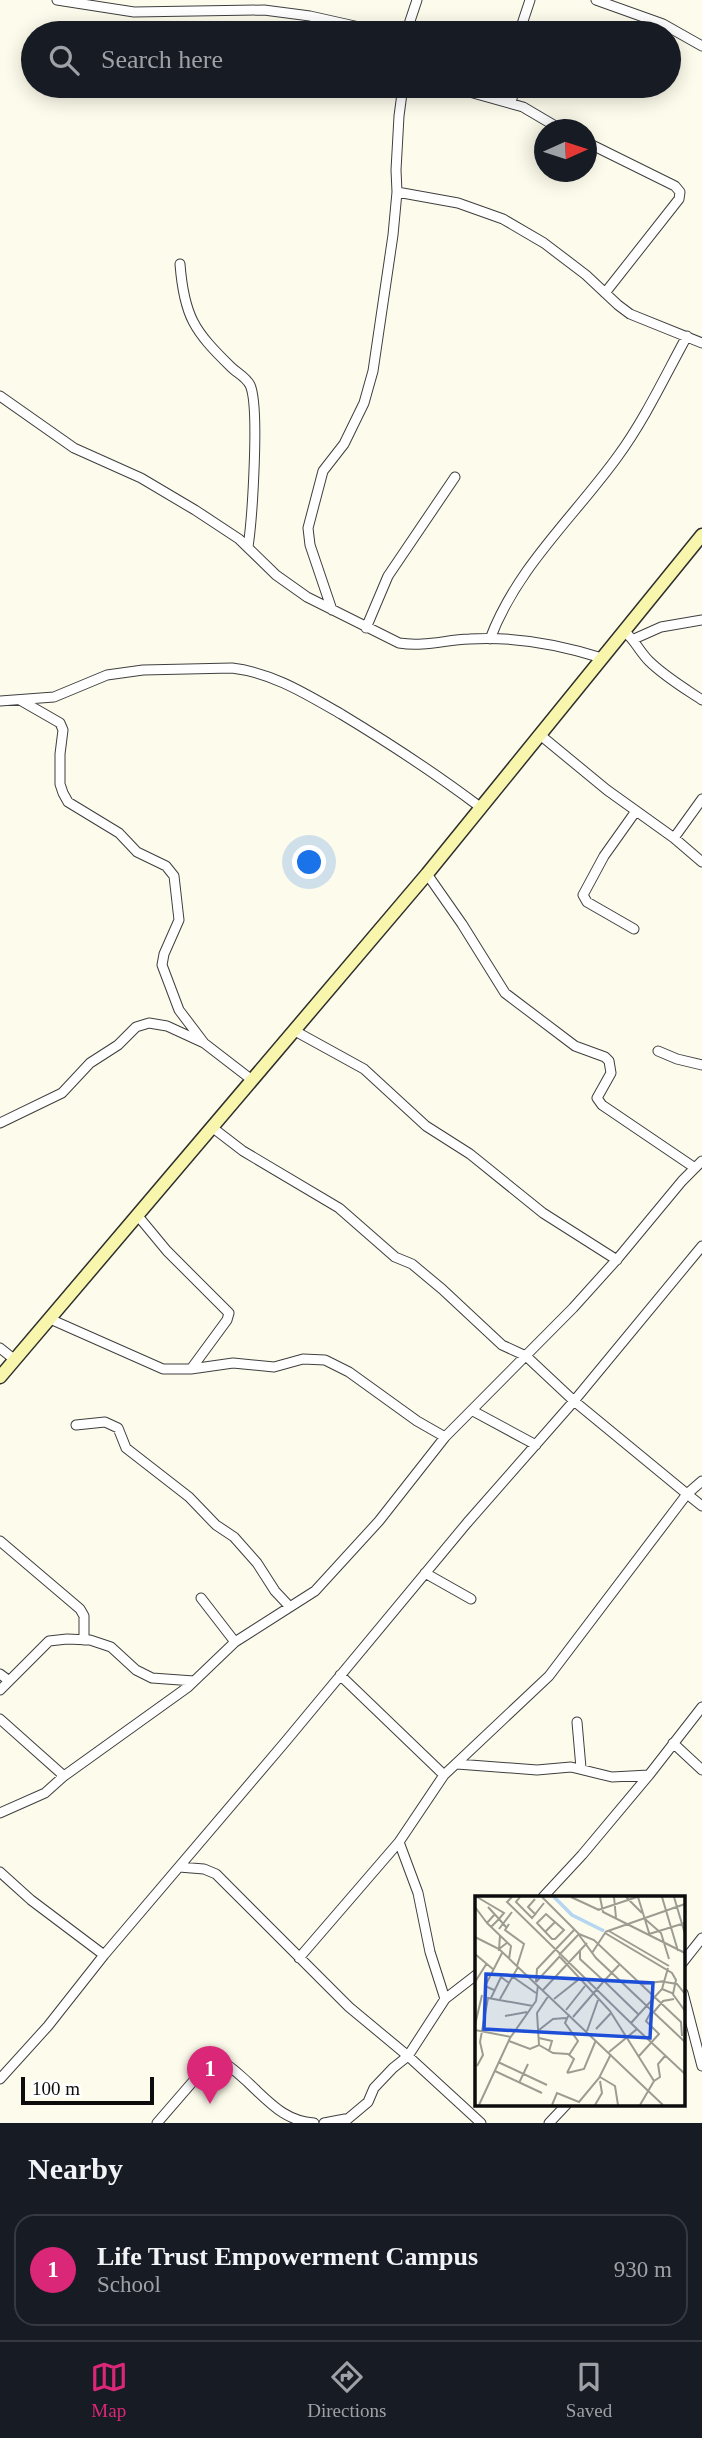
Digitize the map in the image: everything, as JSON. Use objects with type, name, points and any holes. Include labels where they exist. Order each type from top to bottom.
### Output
[{"type":"street","points":[[57,0],[134,12],[264,10],[332,21]]},
{"type":"street","points":[[410,21],[416,0]]},
{"type":"street","points":[[522,21],[530,0]]},
{"type":"street","points":[[596,0],[655,21]]},
{"type":"street","points":[[681,34],[702,46]]},
{"type":"street","points":[[333,611],[310,545],[308,528],[323,471],[344,444],[364,403],[373,371],[393,235],[402,98]]},
{"type":"street","points":[[492,98],[511,103],[543,119]]},
{"type":"street","points":[[511,103],[512,98]]},
{"type":"street","points":[[597,148],[674,186],[680,192],[678,199],[605,293]]},
{"type":"street","points":[[397,192],[458,203],[503,219],[544,243],[630,314],[702,343]]},
{"type":"street","points":[[180,264],[182,291],[193,325],[232,368],[247,379],[254,397],[254,455],[248,547]]},
{"type":"street","points":[[490,639],[509,596],[634,432],[687,336]]},
{"type":"street","points":[[0,397],[74,448],[141,478],[195,510],[248,547],[276,575],[333,611],[399,643],[414,645],[468,639],[522,639],[559,645],[602,657]]},
{"type":"street","points":[[366,628],[388,576],[455,477]]},
{"type":"street","points":[[0,1377],[427,874],[602,657],[629,635],[702,535]]},
{"type":"street","points":[[629,635],[702,620]]},
{"type":"street","points":[[629,635],[646,659],[702,700]]},
{"type":"street","points":[[0,701],[54,697],[107,675],[143,670],[247,670],[302,690],[391,743],[481,807]]},
{"type":"street","points":[[18,699],[60,723],[63,730],[60,784],[68,802],[119,833],[137,852],[166,866],[174,876],[179,920],[162,965],[179,1010],[204,1043]]},
{"type":"street","points":[[539,733],[702,862]]},
{"type":"street","points":[[674,838],[702,799]]},
{"type":"street","points":[[634,929],[587,902],[583,895],[604,856],[636,811]]},
{"type":"street","points":[[0,1813],[45,1793],[64,1776],[194,1681],[235,1642],[314,1591],[414,1480],[426,1459],[445,1437],[617,1260],[698,1164],[602,1105],[597,1098],[611,1073],[609,1061],[575,1046],[505,993],[427,874]]},
{"type":"street","points":[[0,1123],[62,1093],[90,1063],[118,1045],[136,1027],[149,1023],[167,1026],[204,1043],[252,1080]]},
{"type":"street","points":[[295,1031],[363,1069],[425,1126],[470,1154],[542,1213],[617,1260]]},
{"type":"street","points":[[658,1051],[702,1065]]},
{"type":"street","points":[[213,1128],[243,1151],[339,1208],[395,1257],[412,1264],[502,1345],[526,1356],[575,1401],[702,1506]]},
{"type":"street","points":[[138,1216],[167,1251],[229,1314],[228,1320],[191,1369]]},
{"type":"street","points":[[0,2079],[48,2026],[104,1955],[425,1573],[575,1401],[702,1246]]},
{"type":"street","points":[[50,1319],[163,1369],[191,1369],[233,1363],[274,1367],[303,1359],[320,1358],[349,1372],[417,1421],[445,1437]]},
{"type":"street","points":[[0,1348],[15,1360]]},
{"type":"street","points":[[473,1411],[519,1433],[536,1445]]},
{"type":"street","points":[[76,1425],[105,1422],[118,1428],[125,1448],[189,1497],[216,1525],[234,1537],[290,1607]]},
{"type":"street","points":[[299,1958],[399,1842],[444,1775],[549,1676],[687,1494],[702,1481]]},
{"type":"street","points":[[0,1541],[80,1609],[84,1616],[84,1640]]},
{"type":"street","points":[[425,1573],[471,1600]]},
{"type":"street","points":[[201,1598],[235,1642]]},
{"type":"street","points":[[0,1690],[49,1641],[84,1640],[111,1647],[136,1670],[152,1678],[194,1681]]},
{"type":"street","points":[[0,1674],[8,1680]]},
{"type":"street","points":[[340,1675],[444,1775]]},
{"type":"street","points":[[544,1896],[649,1775],[702,1707]]},
{"type":"street","points":[[0,1719],[64,1776]]},
{"type":"street","points":[[577,1722],[580,1768]]},
{"type":"street","points":[[673,1743],[702,1770]]},
{"type":"street","points":[[457,1764],[537,1770],[580,1768],[612,1777],[649,1775]]},
{"type":"street","points":[[399,1842],[418,1893],[430,1952],[445,1999]]},
{"type":"street","points":[[179,1867],[204,1869],[216,1874],[349,2007],[408,2056],[481,2123]]},
{"type":"street","points":[[0,1872],[104,1955]]},
{"type":"street","points":[[684,1961],[702,1938]]},
{"type":"street","points":[[324,2123],[344,2121],[368,2102],[374,2088],[408,2056],[445,1999],[475,1976]]},
{"type":"street","points":[[684,1997],[702,2066]]},
{"type":"street","points":[[157,2123],[217,2057],[235,2070],[278,2111],[295,2121],[314,2123]]},
{"type":"street","points":[[549,2123],[565,2106]]},
{"type":"place","name":"Life Trust Empowerment Campus","points":[[210,2104]]}]
